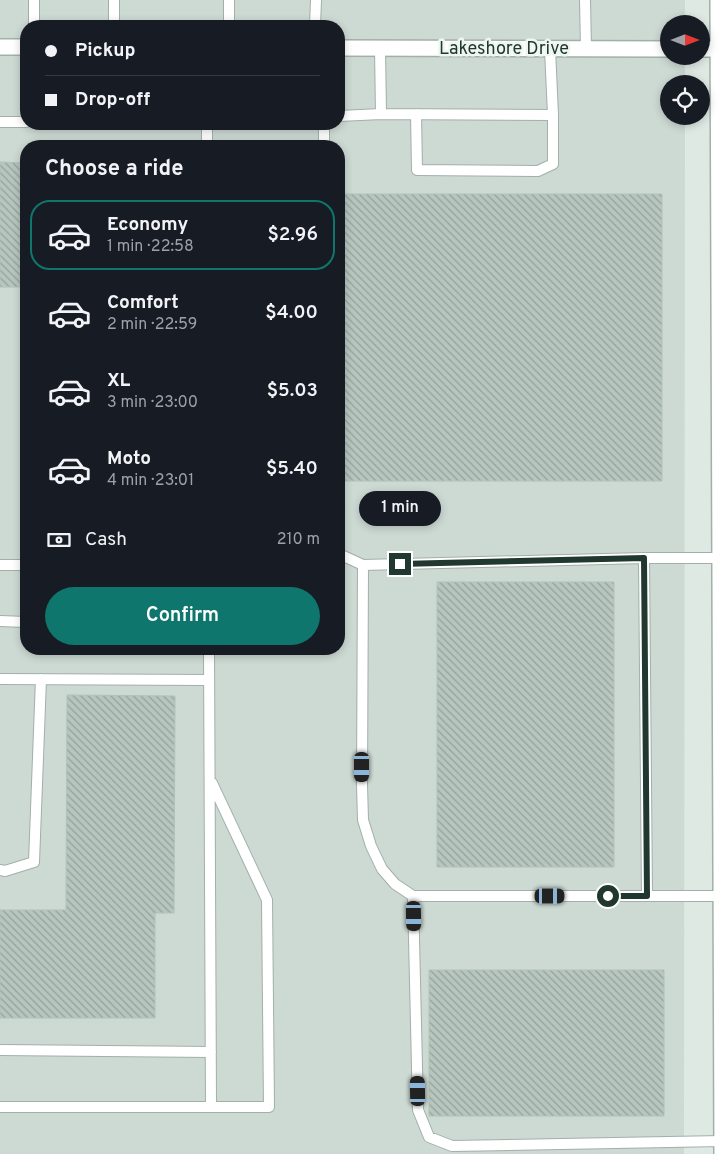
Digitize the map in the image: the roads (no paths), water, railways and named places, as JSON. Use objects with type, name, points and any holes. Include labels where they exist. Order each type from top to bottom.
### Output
[{"type":"street","points":[[718,0],[722,331],[720,558],[723,772],[721,896],[722,1148]]},
{"type":"street","points":[[0,47],[20,47]]},
{"type":"street","name":"Lakeshore Drive","points":[[345,48],[660,49]]},
{"type":"street","points":[[710,49],[718,49]]},
{"type":"lane","points":[[34,0],[34,20]]},
{"type":"lane","points":[[114,0],[114,20]]},
{"type":"lane","points":[[229,0],[229,20]]},
{"type":"lane","points":[[316,0],[316,20]]},
{"type":"lane","points":[[585,0],[586,49]]},
{"type":"lane","points":[[380,48],[381,114]]},
{"type":"lane","points":[[416,114],[417,170],[538,171],[553,164],[550,49]]},
{"type":"lane","points":[[345,116],[416,114],[553,116]]},
{"type":"lane","points":[[0,122],[20,122]]},
{"type":"lane","points":[[345,557],[363,565],[720,558]]},
{"type":"lane","points":[[644,558],[647,896]]},
{"type":"lane","points":[[0,565],[20,565]]},
{"type":"lane","points":[[363,565],[363,820],[371,846],[382,869],[395,884],[413,896],[721,896]]},
{"type":"lane","points":[[0,621],[20,622]]},
{"type":"lane","points":[[209,655],[211,1107]]},
{"type":"lane","points":[[0,679],[209,680]]},
{"type":"lane","points":[[0,870],[5,871],[34,862],[41,679]]},
{"type":"lane","points":[[0,1107],[269,1107],[267,900],[210,779]]},
{"type":"lane","points":[[413,896],[418,1110],[429,1137],[452,1146],[722,1148]]},
{"type":"lane","points":[[0,1050],[211,1052]]}]
